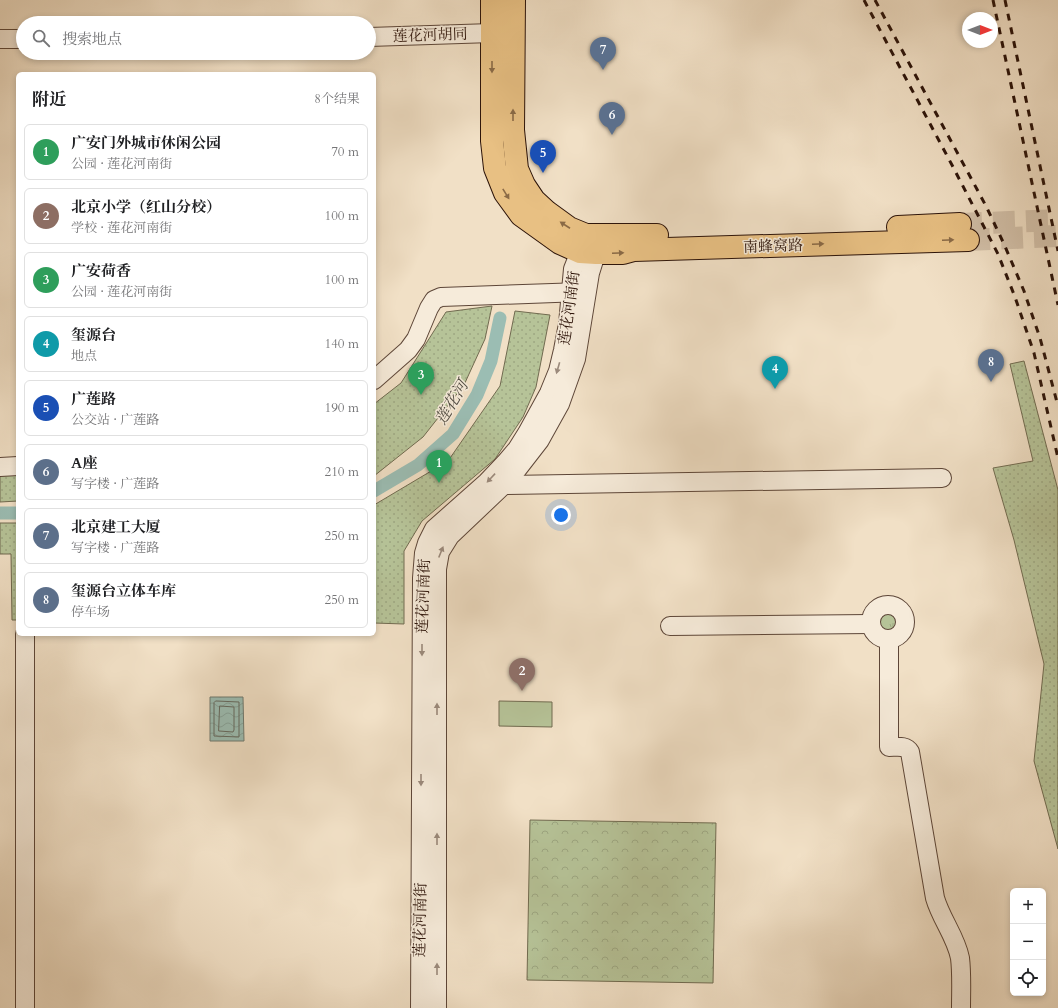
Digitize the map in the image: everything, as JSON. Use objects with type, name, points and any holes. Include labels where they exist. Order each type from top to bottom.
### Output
[{"type":"main road","points":[[492,0],[492,141],[495,168],[505,193],[521,215],[560,243],[591,244]]},
{"type":"main road","points":[[514,0],[513,130],[517,169],[524,185],[534,200],[547,212],[591,244]]},
{"type":"main road","name":"南蜂窝路","points":[[591,244],[624,253],[642,250],[964,232]]},
{"type":"street","name":"莲花河胡同","points":[[376,37],[492,33]]},
{"type":"street","points":[[0,39],[16,39]]},
{"type":"street","name":"莲花河南街","points":[[437,1008],[437,569],[440,552],[450,536],[509,480],[540,440],[560,404],[576,359],[581,335],[578,292],[573,269],[591,244]]},
{"type":"street","name":"莲花河南街","points":[[420,1008],[422,586],[424,553],[427,543],[434,530],[487,482],[505,463],[517,449],[538,414],[558,371],[568,324],[578,292]]},
{"type":"street","points":[[376,378],[408,350],[416,339],[429,308],[434,300],[441,297],[578,292]]},
{"type":"street","points":[[0,467],[16,466]]},
{"type":"street","points":[[504,485],[942,478]]},
{"type":"street","points":[[883,606],[894,606],[903,613],[905,619],[903,630],[900,635],[889,639],[879,637],[872,629],[871,624],[871,618],[877,608],[883,606]]},
{"type":"street","points":[[670,626],[871,624]]},
{"type":"street","points":[[25,636],[25,1008]]},
{"type":"street","points":[[889,639],[889,747],[904,747],[910,752],[935,898],[939,911],[952,936],[960,958],[962,1008]]},
{"type":"green space","points":[[492,306],[485,339],[464,385],[423,437],[376,474],[376,402],[401,383],[446,312]]},
{"type":"green space","points":[[515,311],[550,315],[536,387],[523,417],[495,459],[422,521],[404,551],[404,624],[376,623],[376,504],[448,461],[500,386]]},
{"type":"green space","points":[[1024,361],[1058,490],[1058,849],[1034,761],[1044,664],[1014,540],[993,468],[1033,461],[1010,364]]},
{"type":"green space","points":[[0,472],[16,472],[16,501],[0,502]]},
{"type":"green space","points":[[0,523],[16,523],[16,620],[12,620],[11,554],[0,554]]},
{"type":"green space","points":[[889,611],[893,612],[899,618],[899,626],[893,632],[889,633],[885,632],[879,626],[878,622],[879,618],[885,612]]},
{"type":"green space","points":[[499,701],[552,702],[552,727],[499,726]]},
{"type":"green space","points":[[530,820],[716,823],[713,983],[527,980]]},
{"type":"water","points":[[210,697],[243,697],[244,741],[210,741]]},
{"type":"waterway","name":"莲花河","points":[[376,490],[418,465],[453,434],[477,395],[491,361],[500,318]]},
{"type":"waterway","name":"莲花河","points":[[0,513],[16,513]]},
{"type":"tunnel","points":[[960,224],[1058,220]]},
{"type":"tunnel","points":[[968,240],[1058,236]]},
{"type":"railway","points":[[864,0],[998,254],[1015,297],[1034,353],[1058,458]]},
{"type":"railway","points":[[875,0],[986,206],[1004,244],[1024,291],[1040,338],[1058,406]]},
{"type":"railway","points":[[993,0],[1058,305]]},
{"type":"railway","points":[[1005,0],[1058,251]]},
{"type":"place","name":"北京建工大厦","points":[[603,70]]},
{"type":"place","name":"A座","points":[[612,135]]},
{"type":"place","name":"广莲路","points":[[543,173]]},
{"type":"place","name":"玺源台立体车库","points":[[991,382]]},
{"type":"place","name":"玺源台","points":[[775,389]]},
{"type":"place","name":"广安荷香","points":[[421,395]]},
{"type":"place","name":"广安门外城市休闲公园","points":[[439,483]]},
{"type":"place","name":"北京小学（红山分校）","points":[[522,691]]}]
